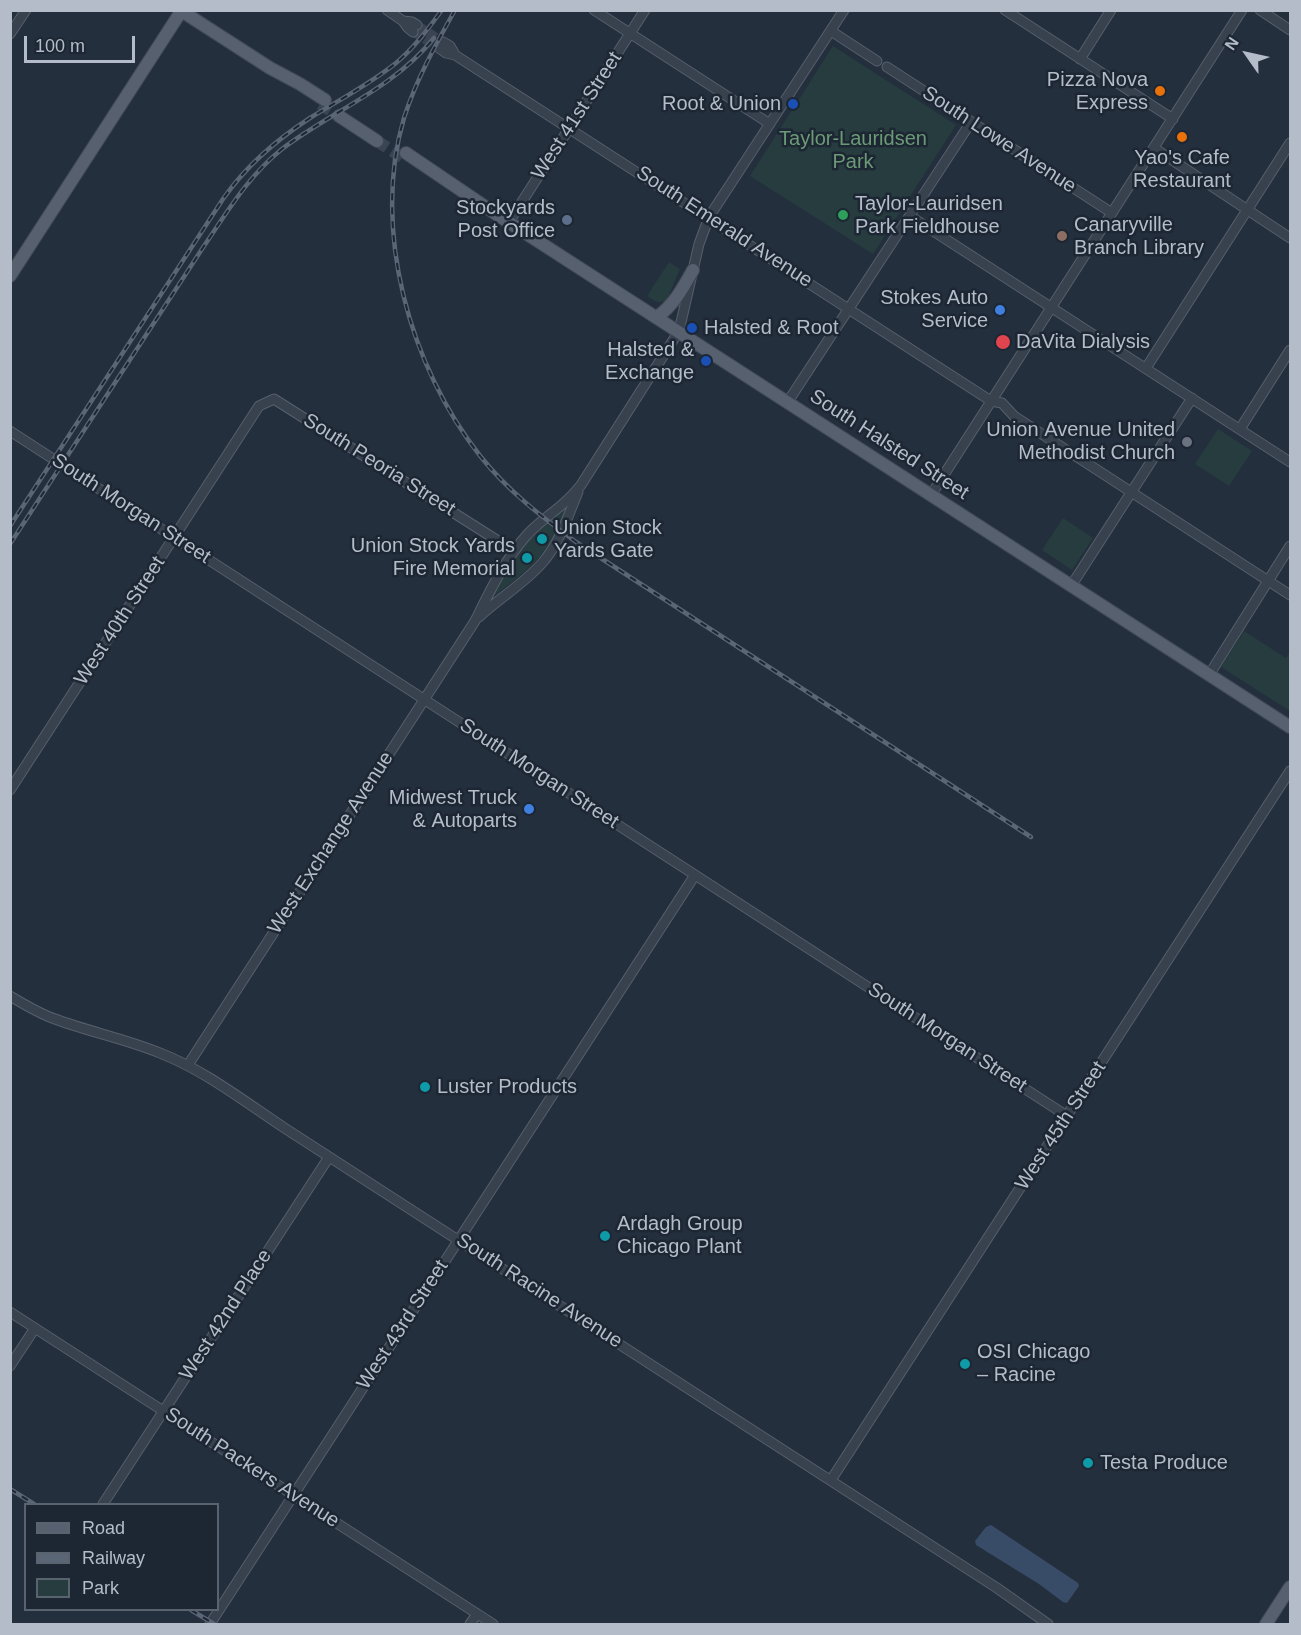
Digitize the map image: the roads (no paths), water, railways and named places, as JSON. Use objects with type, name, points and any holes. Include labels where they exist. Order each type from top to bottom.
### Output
[{"type":"main road","points":[[10,276],[181,11],[270,68],[300,84],[322,102]]},
{"type":"main road","points":[[342,114],[378,138]]},
{"type":"main road","name":"South Halsted Street","points":[[406,156],[445,185],[467,194],[1290,727]]},
{"type":"main road","points":[[657,317],[676,299],[693,270]]},
{"type":"main road","points":[[1266,1624],[1290,1587]]},
{"type":"street","points":[[10,34],[26,10]]},
{"type":"street","points":[[387,10],[403,21],[412,22],[415,28]]},
{"type":"street","points":[[594,10],[770,124]]},
{"type":"street","name":"West 41st Street","points":[[509,222],[645,10]]},
{"type":"street","name":"West Exchange Avenue","points":[[475,621],[525,580],[543,562],[556,544],[581,485],[679,331],[699,244],[709,218],[844,10]]},
{"type":"street","points":[[1005,10],[1173,119]]},
{"type":"street","points":[[1080,59],[1111,10]]},
{"type":"street","points":[[931,495],[1242,10]]},
{"type":"street","points":[[1260,10],[1290,30]]},
{"type":"street","points":[[831,31],[877,61]]},
{"type":"street","name":"South Emerald Avenue","points":[[441,45],[450,46],[455,55],[991,401],[997,411],[1014,416],[1290,595]]},
{"type":"street","name":"South Lowe Avenue","points":[[887,67],[1112,213]]},
{"type":"street","points":[[787,403],[971,122]]},
{"type":"street","points":[[1146,368],[1290,143]]},
{"type":"street","points":[[1154,148],[1290,238]]},
{"type":"street","points":[[910,216],[1290,462]]},
{"type":"street","points":[[1240,429],[1290,350]]},
{"type":"street","points":[[1071,585],[1192,398]]},
{"type":"street","name":"West 40th Street","points":[[10,790],[259,405],[274,399]]},
{"type":"street","name":"South Peoria Street","points":[[274,399],[514,551]]},
{"type":"street","name":"South Morgan Street","points":[[10,431],[1067,1116]]},
{"type":"street","name":"West Exchange Avenue","points":[[188,1065],[475,621],[514,551],[544,518],[565,502],[581,485]]},
{"type":"street","points":[[1209,675],[1290,546]]},
{"type":"street","name":"West 45th Street","points":[[831,1480],[1290,771]]},
{"type":"street","name":"West 43rd Street","points":[[219,1610],[695,875]]},
{"type":"street","name":"South Racine Avenue","points":[[10,996],[33,1010],[55,1019],[137,1045],[188,1065],[831,1480],[1048,1624]]},
{"type":"street","name":"West 42nd Place","points":[[104,1503],[329,1157]]},
{"type":"street","name":"South Packers Avenue","points":[[10,1312],[493,1624]]},
{"type":"street","points":[[10,1366],[35,1328]]},
{"type":"street","name":"West 43rd Street","points":[[210,1624],[219,1611]]},
{"type":"street","points":[[470,1624],[477,1614]]},
{"type":"water","points":[[991,1525],[1078,1583],[1079,1586],[1067,1603],[976,1545],[975,1541],[986,1527]]},
{"type":"tunnel","points":[[417,25],[443,42]]},
{"type":"tunnel","points":[[413,32],[439,48]]},
{"type":"tunnel","points":[[320,104],[339,116]]},
{"type":"tunnel","points":[[377,141],[406,160]]},
{"type":"railway","points":[[10,526],[223,199],[242,176],[262,154],[297,126],[365,85],[396,63],[415,45],[442,10]]},
{"type":"railway","points":[[455,10],[420,76],[404,118],[395,161],[392,205],[395,251],[404,296],[417,340],[434,382],[456,421],[481,457],[514,492],[576,542],[1031,837]]},
{"type":"railway","points":[[10,544],[202,249],[248,183],[282,149],[381,86],[418,56],[434,38]]},
{"type":"railway","points":[[10,1489],[32,1503]]},
{"type":"railway","points":[[193,1611],[214,1624]]},
{"type":"place","name":"Pizza Nova Express","points":[[1160,91]]},
{"type":"place","name":"Root & Union","points":[[793,104]]},
{"type":"place","name":"Yao's Cafe Restaurant","points":[[1182,137]]},
{"type":"place","name":"Taylor-Lauridsen Park Fieldhouse","points":[[843,215]]},
{"type":"place","name":"Stockyards Post Office","points":[[567,220]]},
{"type":"place","name":"Canaryville Branch Library","points":[[1062,236]]},
{"type":"place","name":"Stokes Auto Service","points":[[1000,310]]},
{"type":"place","name":"Halsted & Root","points":[[692,328]]},
{"type":"place","name":"DaVita Dialysis","points":[[1003,342]]},
{"type":"place","name":"Halsted & Exchange","points":[[706,361]]},
{"type":"place","name":"Union Avenue United Methodist Church","points":[[1187,442]]},
{"type":"place","name":"Union Stock Yards Gate","points":[[542,539]]},
{"type":"place","name":"Union Stock Yards Fire Memorial","points":[[527,558]]},
{"type":"place","name":"Midwest Truck & Autoparts","points":[[529,809]]},
{"type":"place","name":"Luster Products","points":[[425,1087]]},
{"type":"place","name":"Ardagh Group Chicago Plant","points":[[605,1236]]},
{"type":"place","name":"OSI Chicago – Racine","points":[[965,1364]]},
{"type":"place","name":"Testa Produce","points":[[1088,1463]]},
{"type":"park label","name":"Taylor-Lauridsen Park","points":[[853,150]]}]
